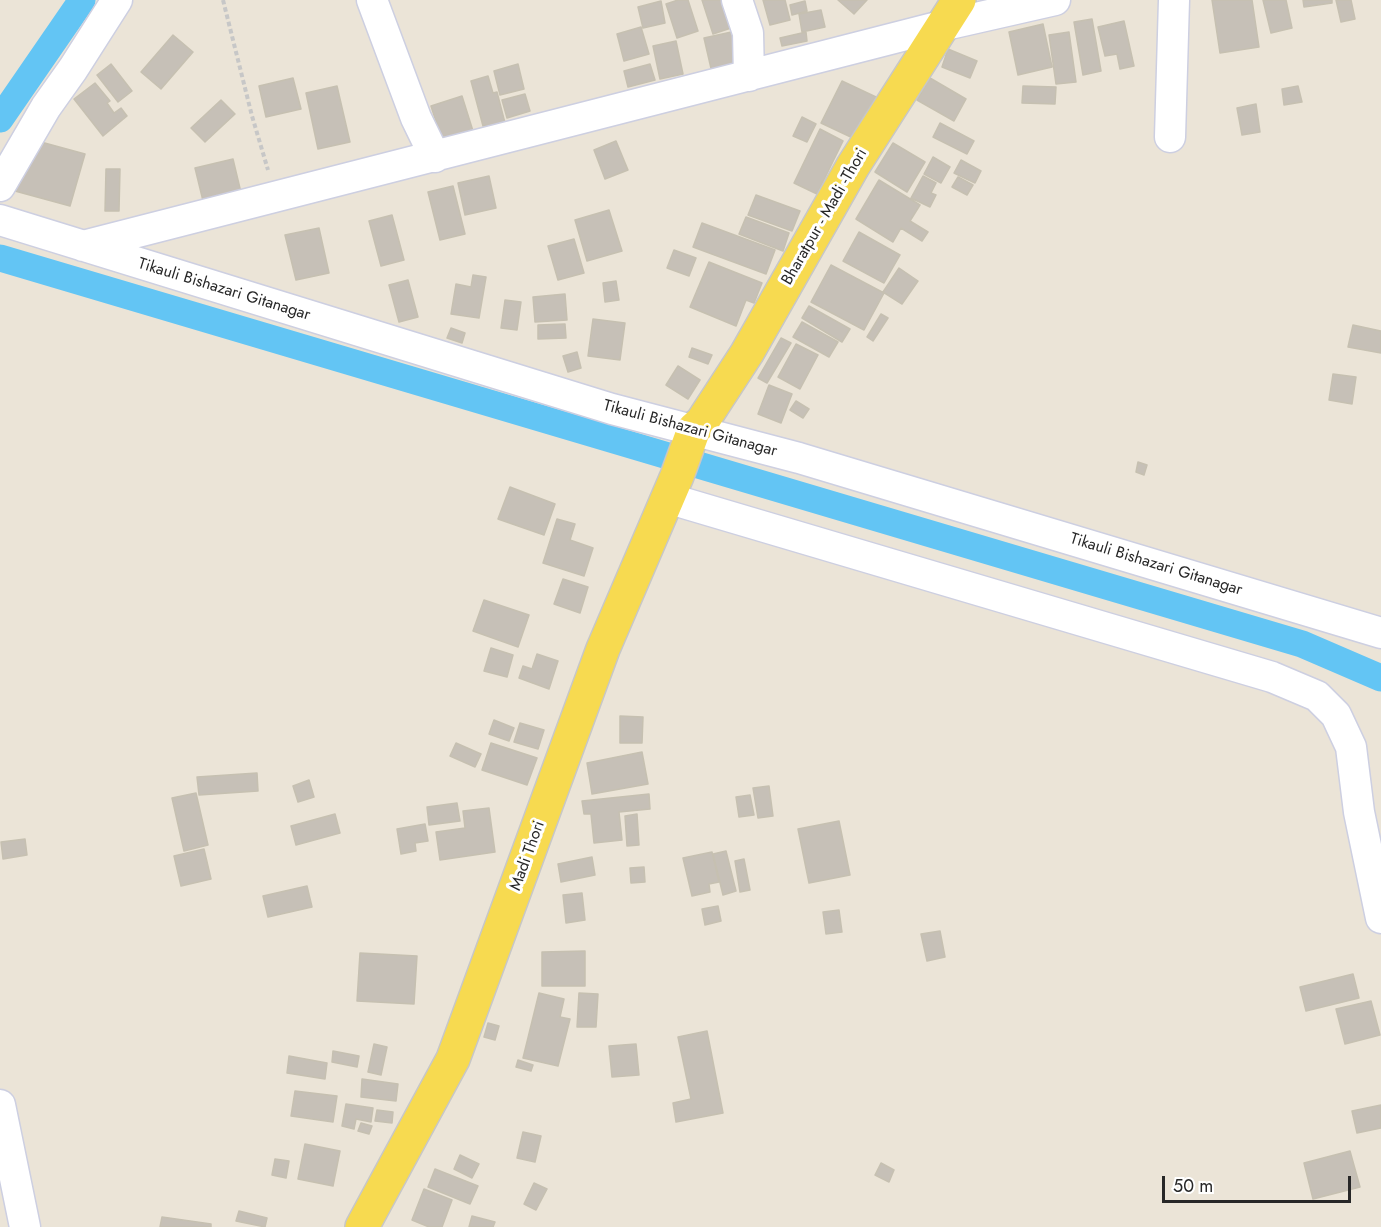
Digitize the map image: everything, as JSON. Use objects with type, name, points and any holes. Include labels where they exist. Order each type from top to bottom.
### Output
[{"type":"main road","name":"Bharatpur - Madi -Thori","points":[[672,487],[693,431],[702,422],[747,353],[853,166],[952,13]]},
{"type":"main road","name":"Madi Thori","points":[[362,1227],[453,1059],[603,649],[672,487]]},
{"type":"street","points":[[0,186],[46,107],[117,0]]},
{"type":"street","points":[[372,0],[416,118],[435,157]]},
{"type":"street","points":[[737,0],[748,33],[748,76]]},
{"type":"street","points":[[83,246],[748,76],[952,13],[1055,0]]},
{"type":"street","points":[[1170,137],[1174,0]]},
{"type":"street","name":"Tikauli Bishazari Gitanagar","points":[[0,220],[612,409],[799,458],[1381,633]]},
{"type":"street","points":[[672,487],[1272,677],[1317,696],[1336,715],[1351,747],[1359,812],[1381,918]]},
{"type":"street","points":[[0,1105],[25,1227]]},
{"type":"path","points":[[223,0],[275,197]]},
{"type":"building","points":[[688,0],[698,31],[677,38],[666,4]]},
{"type":"building","points":[[702,0],[725,0],[734,27],[713,34]]},
{"type":"building","points":[[763,0],[785,0],[790,20],[770,25]]},
{"type":"building","points":[[838,0],[867,0],[854,14]]},
{"type":"building","points":[[1212,0],[1252,0],[1259,47],[1220,53]]},
{"type":"building","points":[[1263,0],[1286,0],[1292,28],[1271,33]]},
{"type":"building","points":[[1303,0],[1332,0],[1332,3],[1304,7]]},
{"type":"building","points":[[1336,0],[1351,0],[1355,19],[1341,22]]},
{"type":"building","points":[[661,1],[665,23],[643,28],[638,7]]},
{"type":"building","points":[[805,1],[807,11],[792,15],[790,5]]},
{"type":"building","points":[[821,10],[825,27],[802,32],[799,14]]},
{"type":"building","points":[[1092,19],[1101,71],[1083,75],[1074,22]]},
{"type":"building","points":[[1124,21],[1134,66],[1120,69],[1117,54],[1105,56],[1098,27]]},
{"type":"building","points":[[1043,24],[1052,67],[1018,75],[1009,32]]},
{"type":"building","points":[[641,27],[649,54],[624,61],[617,34]]},
{"type":"building","points":[[736,31],[745,69],[713,77],[704,38]]},
{"type":"building","points":[[806,32],[807,41],[782,46],[780,38]]},
{"type":"building","points":[[1069,32],[1076,82],[1056,84],[1049,35]]},
{"type":"building","points":[[173,35],[193,52],[161,89],[141,72]]},
{"type":"building","points":[[676,41],[683,74],[660,79],[653,46]]},
{"type":"building","points":[[948,49],[977,61],[970,78],[942,67]]},
{"type":"building","points":[[111,64],[132,91],[118,102],[97,75]]},
{"type":"building","points":[[518,64],[524,89],[500,95],[494,71]]},
{"type":"building","points":[[650,64],[655,80],[628,87],[624,71]]},
{"type":"building","points":[[488,76],[493,93],[497,92],[505,123],[489,133],[486,125],[483,126],[471,81]]},
{"type":"building","points":[[293,78],[301,109],[266,117],[259,86]]},
{"type":"building","points":[[930,78],[966,99],[954,121],[917,100]]},
{"type":"building","points":[[842,81],[876,97],[855,139],[821,123]]},
{"type":"building","points":[[95,83],[110,101],[107,103],[114,113],[121,108],[127,116],[103,136],[74,99]]},
{"type":"building","points":[[337,86],[350,142],[318,149],[306,93]]},
{"type":"building","points":[[1023,86],[1056,87],[1055,104],[1022,103]]},
{"type":"building","points":[[1298,86],[1302,102],[1284,105],[1282,89]]},
{"type":"building","points":[[525,94],[530,111],[507,118],[502,100]]},
{"type":"building","points":[[462,96],[473,131],[442,140],[431,106]]},
{"type":"building","points":[[221,100],[235,114],[205,142],[191,128]]},
{"type":"building","points":[[1256,104],[1260,132],[1242,135],[1237,108]]},
{"type":"building","points":[[802,117],[816,124],[807,142],[793,136]]},
{"type":"building","points":[[940,123],[974,141],[967,154],[933,137]]},
{"type":"building","points":[[820,129],[843,141],[817,194],[794,183]]},
{"type":"building","points":[[30,139],[85,154],[70,206],[15,191]]},
{"type":"building","points":[[616,141],[628,170],[605,179],[594,150]]},
{"type":"building","points":[[893,143],[925,162],[907,192],[875,172]]},
{"type":"building","points":[[933,157],[950,167],[941,183],[924,174]]},
{"type":"building","points":[[233,159],[243,201],[205,209],[195,168]]},
{"type":"building","points":[[961,160],[981,171],[975,183],[954,173]]},
{"type":"building","points":[[106,169],[120,169],[119,211],[105,211]]},
{"type":"building","points":[[489,176],[496,208],[465,215],[458,183]]},
{"type":"building","points":[[923,176],[936,183],[931,193],[936,195],[930,207],[911,198]]},
{"type":"building","points":[[958,177],[973,185],[967,195],[952,187]]},
{"type":"building","points":[[879,180],[920,205],[910,221],[928,232],[922,241],[901,228],[893,242],[856,219]]},
{"type":"building","points":[[453,186],[465,234],[440,240],[428,192]]},
{"type":"building","points":[[756,195],[800,211],[792,231],[748,215]]},
{"type":"building","points":[[609,210],[622,251],[587,261],[575,220]]},
{"type":"building","points":[[392,215],[404,260],[381,266],[369,221]]},
{"type":"building","points":[[746,217],[789,233],[783,251],[739,234]]},
{"type":"building","points":[[702,223],[775,250],[766,274],[693,247]]},
{"type":"building","points":[[319,228],[329,273],[296,280],[285,235]]},
{"type":"building","points":[[859,232],[900,255],[884,283],[843,261]]},
{"type":"building","points":[[574,239],[584,273],[558,280],[548,246]]},
{"type":"building","points":[[674,250],[696,258],[689,276],[667,268]]},
{"type":"building","points":[[709,262],[762,283],[754,303],[746,300],[736,326],[690,307]]},
{"type":"building","points":[[831,265],[884,293],[864,330],[811,302]]},
{"type":"building","points":[[899,268],[918,281],[902,304],[883,292]]},
{"type":"building","points":[[473,275],[486,277],[479,318],[451,314],[456,284],[471,287]]},
{"type":"building","points":[[408,280],[418,317],[399,322],[389,285]]},
{"type":"building","points":[[616,281],[619,300],[605,302],[603,283]]},
{"type":"building","points":[[565,294],[567,320],[535,322],[533,297]]},
{"type":"building","points":[[505,300],[521,302],[517,330],[501,328]]},
{"type":"building","points":[[809,306],[850,329],[842,342],[802,318]]},
{"type":"building","points":[[881,314],[888,318],[873,341],[867,337]]},
{"type":"building","points":[[593,319],[625,323],[620,360],[588,356]]},
{"type":"building","points":[[802,322],[838,342],[829,357],[793,337]]},
{"type":"building","points":[[565,324],[566,338],[538,339],[538,325]]},
{"type":"building","points":[[1353,325],[1381,331],[1381,353],[1348,347]]},
{"type":"building","points":[[451,328],[465,333],[462,343],[447,338]]},
{"type":"building","points":[[781,338],[791,343],[767,383],[758,378]]},
{"type":"building","points":[[796,344],[818,355],[800,389],[778,377]]},
{"type":"building","points":[[692,348],[712,355],[708,364],[689,357]]},
{"type":"building","points":[[577,352],[581,368],[568,372],[563,356]]},
{"type":"building","points":[[678,366],[700,380],[688,399],[666,385]]},
{"type":"building","points":[[1333,374],[1356,377],[1352,404],[1329,400]]},
{"type":"building","points":[[769,385],[792,394],[781,423],[758,414]]},
{"type":"building","points":[[796,401],[809,409],[803,418],[790,410]]},
{"type":"building","points":[[1138,462],[1147,465],[1144,475],[1136,472]]},
{"type":"building","points":[[510,487],[555,504],[544,535],[498,519]]},
{"type":"building","points":[[557,519],[575,524],[570,540],[593,548],[584,576],[543,563]]},
{"type":"building","points":[[563,579],[588,587],[580,613],[554,604]]},
{"type":"building","points":[[484,600],[529,615],[518,647],[473,631]]},
{"type":"building","points":[[491,648],[513,655],[507,677],[484,671]]},
{"type":"building","points":[[537,654],[558,661],[549,689],[519,678],[523,666],[532,669]]},
{"type":"building","points":[[620,716],[643,717],[642,743],[620,743]]},
{"type":"building","points":[[494,720],[514,728],[509,741],[489,734]]},
{"type":"building","points":[[520,723],[544,730],[538,749],[514,742]]},
{"type":"building","points":[[456,743],[481,754],[475,767],[450,756]]},
{"type":"building","points":[[491,743],[537,758],[527,785],[482,770]]},
{"type":"building","points":[[642,752],[648,784],[592,794],[587,763]]},
{"type":"building","points":[[257,773],[258,791],[199,795],[197,777]]},
{"type":"building","points":[[309,780],[314,797],[298,802],[293,786]]},
{"type":"building","points":[[769,786],[773,816],[758,818],[753,788]]},
{"type":"building","points":[[196,793],[208,845],[184,851],[172,798]]},
{"type":"building","points":[[649,794],[650,809],[619,812],[622,840],[594,843],[591,814],[584,814],[582,801]]},
{"type":"building","points":[[750,795],[754,815],[739,817],[736,797]]},
{"type":"building","points":[[457,803],[460,821],[429,825],[427,807]]},
{"type":"building","points":[[489,808],[495,852],[440,860],[436,832],[465,828],[463,811]]},
{"type":"building","points":[[335,814],[340,833],[296,845],[291,826]]},
{"type":"building","points":[[637,814],[639,845],[627,846],[625,816]]},
{"type":"building","points":[[839,821],[850,875],[809,883],[798,829]]},
{"type":"building","points":[[425,824],[428,841],[415,843],[416,851],[401,854],[397,829]]},
{"type":"building","points":[[25,839],[27,855],[3,859],[1,842]]},
{"type":"building","points":[[204,849],[211,879],[181,886],[174,856]]},
{"type":"building","points":[[726,851],[736,891],[723,895],[713,854]]},
{"type":"building","points":[[712,852],[719,882],[709,884],[710,892],[692,896],[683,858]]},
{"type":"building","points":[[592,857],[595,875],[561,882],[558,864]]},
{"type":"building","points":[[744,859],[750,890],[740,892],[735,861]]},
{"type":"building","points":[[644,867],[645,882],[631,883],[630,868]]},
{"type":"building","points":[[307,886],[312,907],[268,917],[263,896]]},
{"type":"building","points":[[582,893],[585,920],[566,923],[563,895]]},
{"type":"building","points":[[718,906],[721,921],[705,925],[702,909]]},
{"type":"building","points":[[839,910],[842,932],[826,934],[823,912]]},
{"type":"building","points":[[940,931],[945,957],[927,961],[921,934]]},
{"type":"building","points":[[585,951],[585,986],[542,986],[542,952]]},
{"type":"building","points":[[360,953],[417,956],[414,1004],[357,1001]]},
{"type":"building","points":[[1353,974],[1359,998],[1306,1011],[1300,987]]},
{"type":"building","points":[[539,993],[564,999],[560,1017],[570,1019],[558,1066],[523,1058]]},
{"type":"building","points":[[579,993],[598,994],[596,1027],[577,1027]]},
{"type":"building","points":[[1371,1001],[1380,1035],[1345,1044],[1336,1009]]},
{"type":"building","points":[[488,1023],[499,1026],[495,1040],[484,1037]]},
{"type":"building","points":[[707,1031],[723,1113],[676,1122],[673,1103],[691,1099],[678,1037]]},
{"type":"building","points":[[374,1044],[387,1047],[381,1075],[368,1072]]},
{"type":"building","points":[[636,1044],[639,1075],[612,1077],[609,1046]]},
{"type":"building","points":[[333,1051],[359,1056],[357,1067],[332,1062]]},
{"type":"building","points":[[289,1056],[327,1063],[325,1079],[287,1073]]},
{"type":"building","points":[[518,1060],[533,1065],[531,1071],[516,1067]]},
{"type":"building","points":[[362,1079],[398,1084],[396,1101],[361,1097]]},
{"type":"building","points":[[295,1091],[337,1096],[333,1122],[291,1116]]},
{"type":"building","points":[[346,1104],[373,1108],[371,1122],[356,1119],[354,1129],[342,1126]]},
{"type":"building","points":[[1381,1105],[1381,1128],[1357,1133],[1352,1111]]},
{"type":"building","points":[[377,1110],[393,1112],[392,1123],[375,1121]]},
{"type":"building","points":[[361,1123],[372,1126],[369,1134],[358,1131]]},
{"type":"building","points":[[523,1132],[541,1136],[535,1162],[517,1158]]},
{"type":"building","points":[[305,1144],[340,1151],[333,1186],[298,1179]]},
{"type":"building","points":[[1350,1151],[1360,1187],[1313,1199],[1304,1163]]},
{"type":"building","points":[[460,1155],[479,1164],[472,1178],[454,1169]]},
{"type":"building","points":[[275,1159],[289,1161],[286,1178],[272,1175]]},
{"type":"building","points":[[881,1163],[894,1170],[889,1182],[875,1175]]},
{"type":"building","points":[[435,1169],[478,1186],[470,1204],[428,1187]]},
{"type":"building","points":[[534,1183],[547,1189],[536,1210],[524,1204]]},
{"type":"building","points":[[424,1189],[452,1200],[442,1227],[429,1227],[412,1220]]},
{"type":"building","points":[[239,1211],[267,1218],[265,1227],[236,1221]]},
{"type":"building","points":[[472,1216],[495,1222],[493,1227],[469,1227]]},
{"type":"building","points":[[162,1217],[211,1224],[211,1227],[160,1227]]},
{"type":"waterway","points":[[0,119],[82,0]]},
{"type":"waterway","points":[[0,258],[1302,644],[1381,678]]}]
